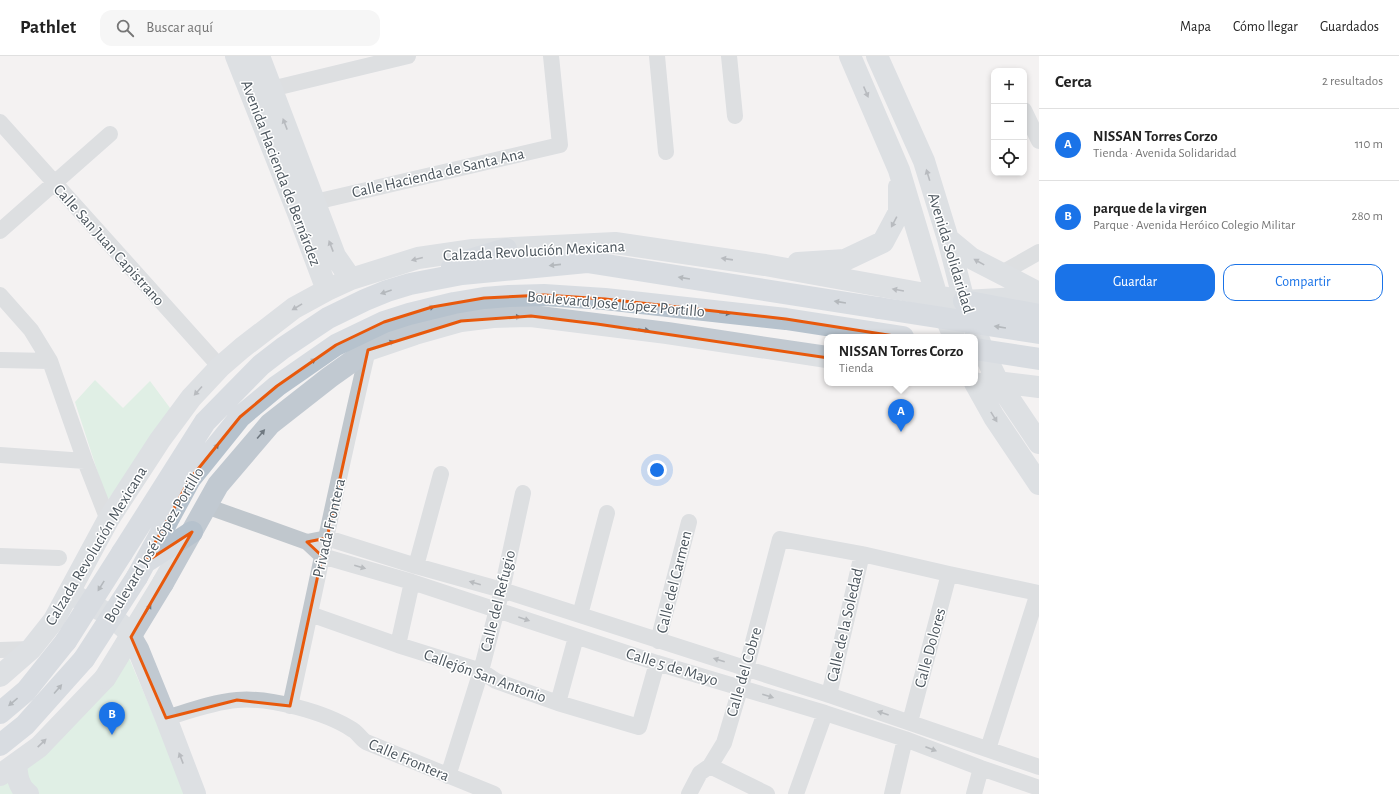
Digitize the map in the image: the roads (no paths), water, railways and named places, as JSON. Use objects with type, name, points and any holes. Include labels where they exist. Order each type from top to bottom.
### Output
[{"type":"main road","points":[[410,284],[466,261],[506,249]]},
{"type":"main road","name":"Boulevard José López Portillo","points":[[0,713],[26,691],[66,641],[205,422],[261,365],[283,348],[328,318],[365,300],[410,284],[462,274],[587,262],[1039,333]]},
{"type":"main road","name":"Boulevard José López Portillo","points":[[0,745],[25,726],[84,659],[141,570],[190,479],[240,417],[277,386],[336,345],[384,322],[454,302],[509,296],[544,295],[605,299],[786,319],[886,334]]},
{"type":"main road","points":[[964,301],[1039,315]]},
{"type":"main road","points":[[978,349],[1039,359]]},
{"type":"main road","points":[[141,570],[192,532]]},
{"type":"street","name":"Avenida Hacienda de Bernárdez","points":[[236,56],[327,290]]},
{"type":"street","name":"Avenida Hacienda de Bernárdez","points":[[259,56],[335,256],[351,279]]},
{"type":"street","points":[[271,89],[342,64],[408,56]]},
{"type":"street","name":"Calle Hacienda de Santa Ana","points":[[315,202],[560,144],[551,56]]},
{"type":"street","points":[[657,56],[666,152]]},
{"type":"street","points":[[729,56],[735,116]]},
{"type":"street","name":"Avenida Solidaridad","points":[[850,56],[899,170],[937,297],[953,334]]},
{"type":"street","name":"Avenida Solidaridad","points":[[877,56],[924,161],[948,239],[964,301],[977,334]]},
{"type":"street","points":[[1027,116],[1039,141]]},
{"type":"street","name":"Calle San Juan Capistrano","points":[[0,122],[54,184],[220,367]]},
{"type":"street","points":[[0,231],[110,134]]},
{"type":"street","points":[[765,265],[846,260],[882,242],[899,212],[899,170]]},
{"type":"street","points":[[948,239],[971,258],[1039,293]]},
{"type":"street","name":"Calzada Revolución Mexicana","points":[[0,676],[31,649],[54,620],[108,520],[160,440],[191,398],[220,367],[294,308],[351,279],[418,258],[473,250],[615,243],[765,265],[964,301],[1039,297]]},
{"type":"street","points":[[1000,274],[1039,252]]},
{"type":"street","points":[[0,295],[31,330],[50,361],[85,461],[108,520]]},
{"type":"street","points":[[28,794],[8,770],[39,747],[105,678],[164,583],[218,485],[270,424],[330,377],[368,350],[461,321],[493,317],[531,316],[667,333],[824,357]]},
{"type":"street","name":"Avenida Solidaridad","points":[[978,337],[998,382],[1039,443]]},
{"type":"street","name":"Privada Frontera","points":[[290,706],[368,350]]},
{"type":"street","points":[[0,360],[50,361]]},
{"type":"street","points":[[978,379],[1039,386]]},
{"type":"street","points":[[977,386],[994,417],[1039,484]]},
{"type":"street","points":[[0,455],[85,461]]},
{"type":"street","points":[[416,566],[441,474]]},
{"type":"street","name":"Calle del Refugio","points":[[448,776],[481,671],[502,590],[523,493]]},
{"type":"street","name":"Calle 5 de Mayo","points":[[206,506],[307,542],[322,556],[412,582],[576,637],[825,713],[905,739],[1039,788]]},
{"type":"street","points":[[580,615],[607,513]]},
{"type":"street","name":"Calle del Carmen","points":[[658,642],[689,522]]},
{"type":"street","name":"Calle 5 de Mayo","points":[[307,542],[327,538],[416,566],[502,590],[658,642],[829,695],[1039,766]]},
{"type":"street","name":"Calle del Cobre","points":[[689,794],[700,773],[710,766],[724,743],[741,688],[780,539],[862,554]]},
{"type":"street","points":[[862,554],[1038,593],[988,749]]},
{"type":"street","name":"Calle de la Soledad","points":[[829,695],[862,554]]},
{"type":"street","points":[[0,556],[59,558]]},
{"type":"street","name":"Calle Dolores","points":[[910,722],[949,574]]},
{"type":"street","points":[[398,645],[412,582]]},
{"type":"street","points":[[69,593],[110,615],[127,630],[138,649],[195,794]]},
{"type":"street","name":"Callejón San Antonio","points":[[310,614],[398,645],[481,671],[496,681],[558,703],[639,727],[657,662]]},
{"type":"street","points":[[558,703],[576,637]]},
{"type":"street","points":[[0,650],[31,649]]},
{"type":"street","name":"Calle Frontera","points":[[166,718],[217,703],[237,700],[260,700],[290,706],[330,718],[355,731],[362,740],[366,742],[494,794]]},
{"type":"street","points":[[796,794],[825,713]]},
{"type":"street","points":[[892,794],[905,739]]},
{"type":"street","points":[[710,766],[767,794]]},
{"type":"street","points":[[974,794],[981,768]]},
{"type":"place","name":"NISSAN Torres Corzo","points":[[901,432]]},
{"type":"place","name":"parque de la virgen","points":[[112,735]]}]
